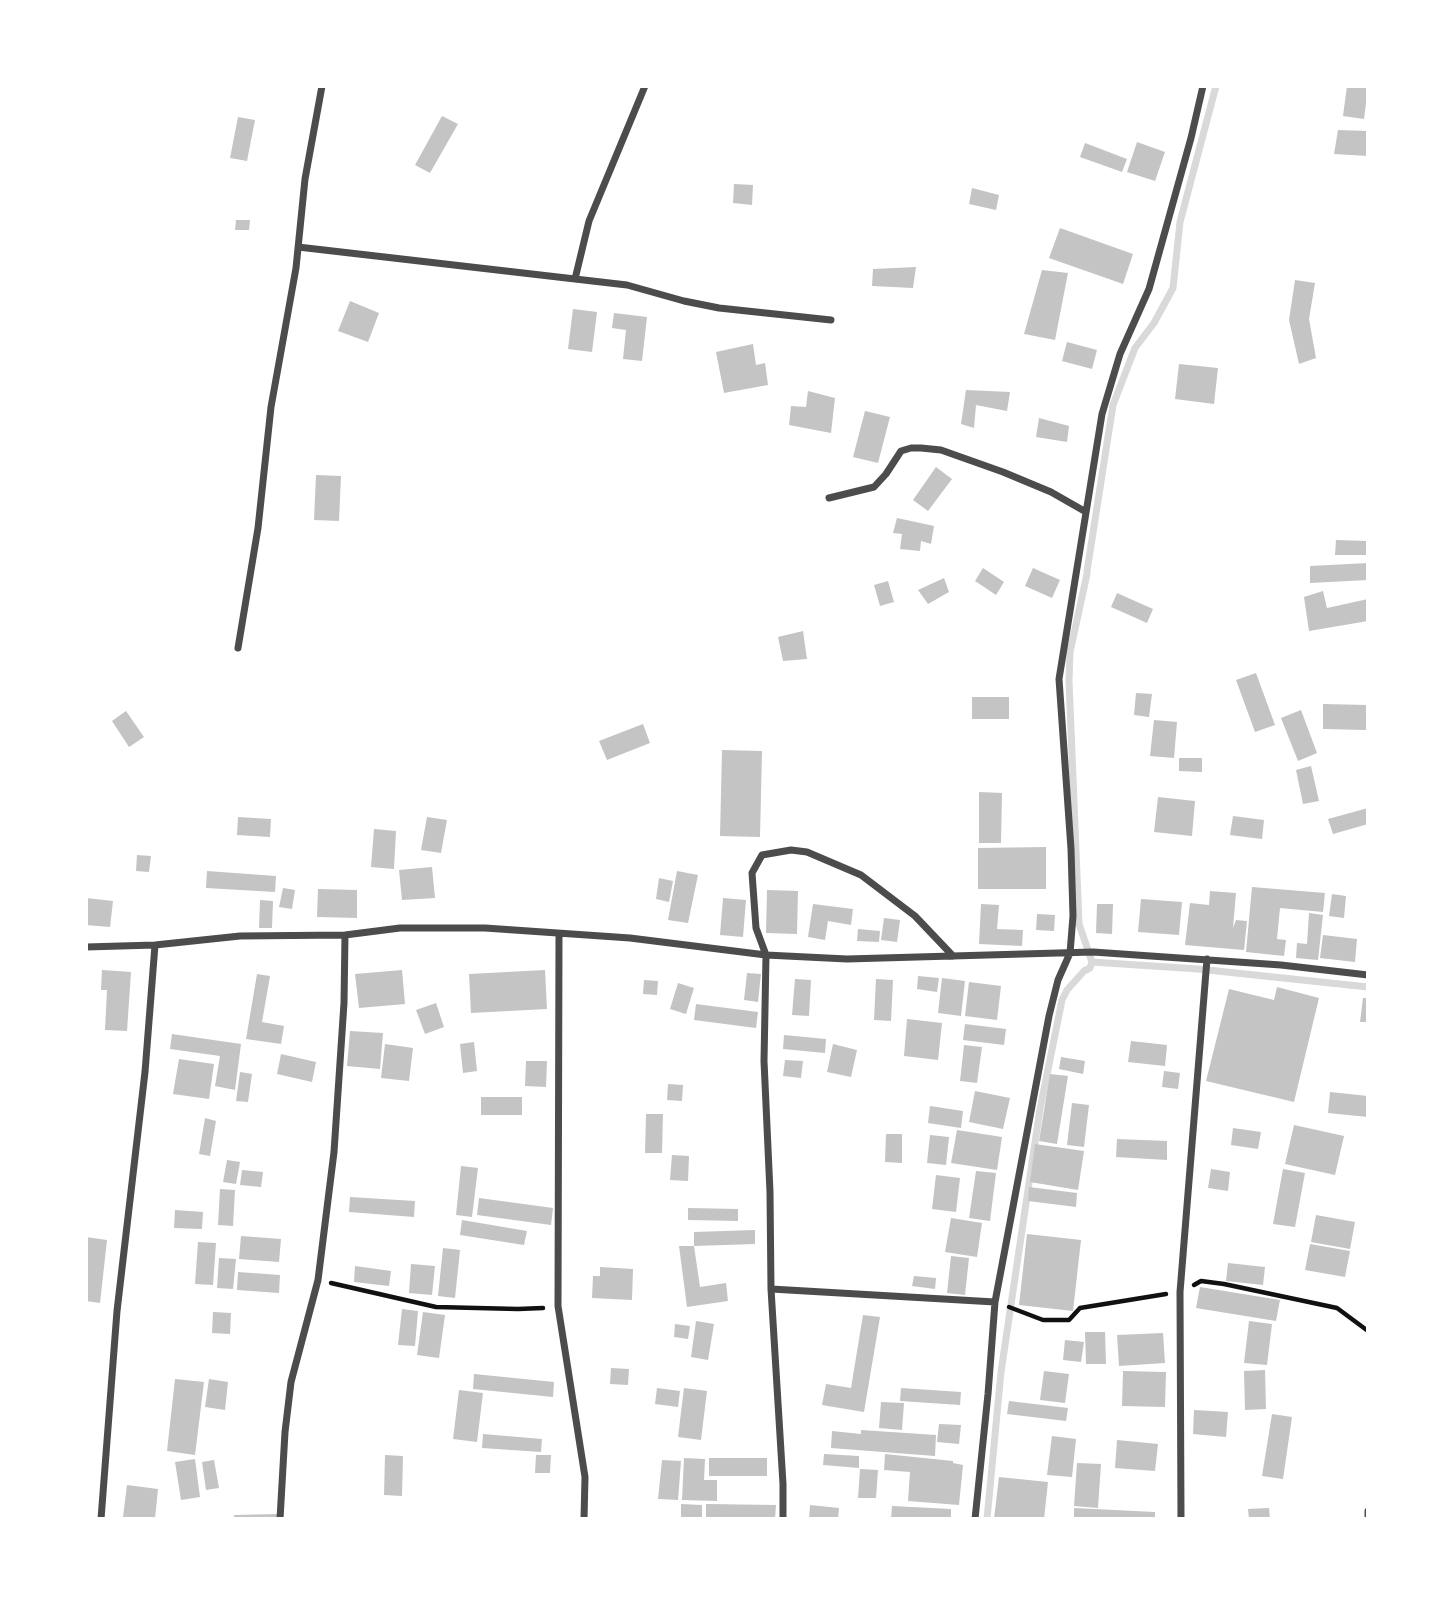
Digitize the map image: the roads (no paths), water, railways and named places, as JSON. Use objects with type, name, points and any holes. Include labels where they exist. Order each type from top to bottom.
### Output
[{"type":"street","points":[[238,648],[258,528],[271,407],[321,86]]},
{"type":"street","points":[[575,279],[589,221],[645,86]]},
{"type":"street","points":[[975,1519],[995,1302],[1049,1016],[1058,980],[1070,953],[1073,916],[1071,849],[1059,679],[1101,414],[1120,354],[1149,289],[1203,86]]},
{"type":"street","points":[[298,247],[627,285],[719,308],[831,320]]},
{"type":"street","points":[[829,498],[874,487],[901,451],[921,447],[941,450],[993,468],[1051,492],[1086,512]]},
{"type":"street","points":[[783,1519],[771,1289],[764,1060],[766,955],[756,928],[752,873],[762,855],[792,850],[807,852],[861,876],[915,916],[953,956]]},
{"type":"street","points":[[86,947],[155,945],[240,936],[345,935],[400,928],[473,928],[630,938],[766,955],[848,959],[1089,952],[1368,975]]},
{"type":"street","points":[[559,934],[558,1306],[584,1477],[584,1519]]},
{"type":"street","points":[[281,1519],[285,1432],[291,1382],[318,1280],[334,1152],[344,1003],[345,935]]},
{"type":"street","points":[[101,1519],[117,1311],[145,1072],[155,945]]},
{"type":"street","points":[[1181,1519],[1180,1292],[1206,962]]},
{"type":"street","points":[[771,1289],[995,1302]]},
{"type":"street","points":[[1368,1511],[1368,1519]]},
{"type":"waterway","points":[[1087,571],[1113,405],[1135,348],[1154,323],[1173,288],[1180,222],[1216,86]]},
{"type":"waterway","points":[[987,1519],[1001,1372],[1040,1109],[1062,1000],[1067,990],[1090,968],[1092,962],[1079,924],[1069,681],[1070,652],[1087,574]]},
{"type":"waterway","points":[[1092,962],[1198,969],[1368,987]]}]
